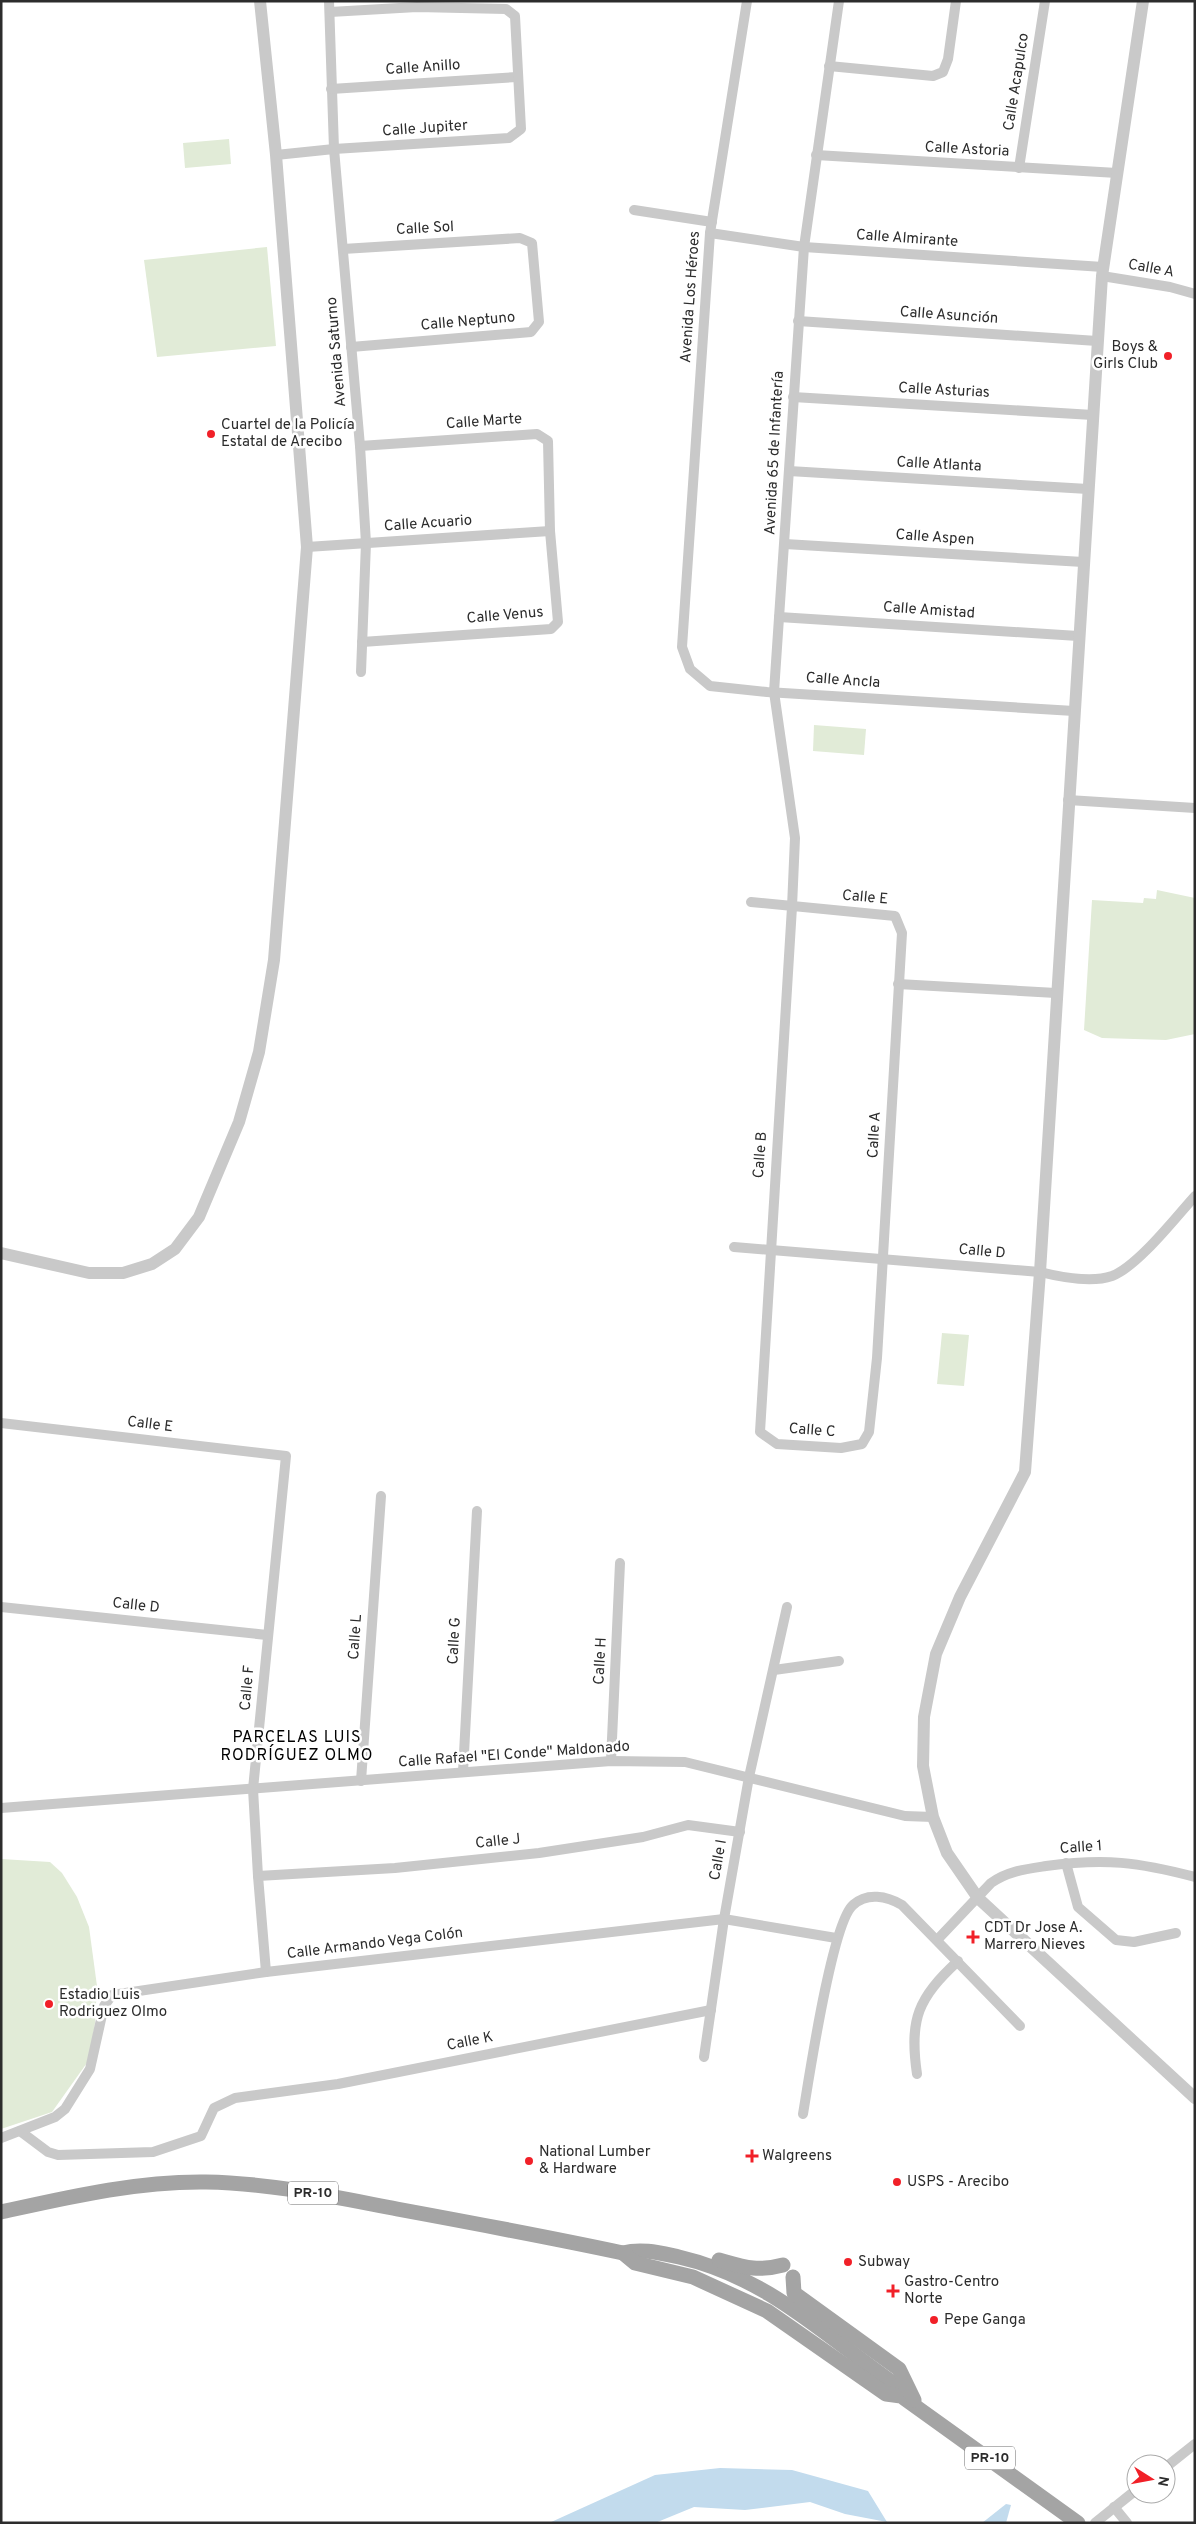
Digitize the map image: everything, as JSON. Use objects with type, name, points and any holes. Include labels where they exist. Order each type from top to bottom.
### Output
[{"type":"main road","name":"PR-10","points":[[1,2212],[74,2196],[152,2184],[207,2182],[242,2184],[341,2198],[623,2253],[638,2249],[697,2262],[728,2272],[776,2296],[893,2383],[900,2396]]},
{"type":"main road","name":"PR-10","points":[[623,2253],[635,2263],[692,2277],[767,2312],[886,2394],[900,2396],[918,2408],[1078,2523]]},
{"type":"main road","points":[[697,2262],[713,2258],[754,2270],[766,2270],[783,2266]]},
{"type":"main road","points":[[793,2278],[794,2293],[899,2369],[918,2408]]},
{"type":"street","points":[[1,1253],[89,1273],[123,1273],[152,1264],[175,1248],[200,1217],[239,1122],[259,1052],[274,960],[307,547],[276,155],[260,1]]},
{"type":"street","name":"Avenida Saturno","points":[[329,1],[334,149],[360,446],[366,543],[361,672]]},
{"type":"street","name":"Avenida Los Héroes","points":[[686,597],[710,234],[747,1]]},
{"type":"street","name":"Avenida 65 de Infantería","points":[[792,906],[795,838],[774,692],[804,247],[839,1]]},
{"type":"street","points":[[829,66],[933,76],[943,72],[948,59],[956,1]]},
{"type":"street","name":"Calle Acapulco","points":[[1019,168],[1045,1]]},
{"type":"street","points":[[1143,1],[1102,272],[1040,1272],[1025,1472],[960,1598],[936,1654],[924,1718],[923,1766],[932,1816],[947,1853],[978,1898],[1195,2098]]},
{"type":"street","points":[[330,12],[417,7],[506,9],[515,16],[517,77]]},
{"type":"street","name":"Calle Jupiter","points":[[276,155],[334,149],[509,138],[521,129],[517,77]]},
{"type":"street","name":"Calle Anillo","points":[[331,89],[517,77]]},
{"type":"street","name":"Calle Astoria","points":[[816,155],[1117,173]]},
{"type":"street","points":[[634,210],[712,222]]},
{"type":"street","name":"Calle Almirante","points":[[710,234],[804,247],[1102,272]]},
{"type":"street","name":"Calle Neptuno","points":[[351,347],[531,332],[539,322],[532,243],[520,238],[508,239]]},
{"type":"street","name":"Calle Sol","points":[[343,249],[508,239]]},
{"type":"street","name":"Calle A","points":[[1102,272],[1195,294]]},
{"type":"street","name":"Calle Asunción","points":[[798,321],[1097,341]]},
{"type":"street","name":"Calle Asturias","points":[[793,397],[1093,415]]},
{"type":"street","name":"Calle Marte","points":[[360,446],[537,434],[548,441],[550,531]]},
{"type":"street","name":"Calle Atlanta","points":[[789,472],[1088,489]]},
{"type":"street","name":"Calle Acuario","points":[[307,547],[550,531]]},
{"type":"street","name":"Calle Venus","points":[[362,642],[551,629],[558,622],[550,531]]},
{"type":"street","name":"Calle Aspen","points":[[785,544],[1083,562]]},
{"type":"street","name":"Calle Ancla","points":[[686,597],[682,647],[690,668],[710,686],[774,692],[1074,710]]},
{"type":"street","name":"Calle Amistad","points":[[779,617],[1078,636]]},
{"type":"street","points":[[1068,800],[1195,808]]},
{"type":"street","points":[[751,902],[792,906]]},
{"type":"street","name":"Calle E","points":[[792,906],[896,916],[902,933],[898,984]]},
{"type":"street","name":"Calle B","points":[[761,1405],[792,906]]},
{"type":"street","points":[[898,984],[1056,993]]},
{"type":"street","name":"Calle A","points":[[862,1444],[869,1432],[877,1358],[898,984]]},
{"type":"street","name":"Calle D","points":[[734,1247],[1040,1272],[1069,1279],[1112,1276],[1136,1260],[1195,1196]]},
{"type":"street","name":"Calle C","points":[[761,1405],[760,1432],[777,1444],[841,1448],[862,1444]]},
{"type":"street","name":"Calle E","points":[[1,1423],[286,1456],[285,1466]]},
{"type":"street","name":"Calle F","points":[[266,1972],[253,1789],[285,1466]]},
{"type":"street","name":"Calle L","points":[[361,1781],[381,1496]]},
{"type":"street","name":"Calle G","points":[[463,1772],[477,1511]]},
{"type":"street","name":"Calle H","points":[[611,1761],[620,1563]]},
{"type":"street","name":"Calle D","points":[[1,1607],[267,1635]]},
{"type":"street","name":"Calle I","points":[[704,2057],[724,1918],[749,1777],[787,1607]]},
{"type":"street","points":[[774,1670],[839,1662]]},
{"type":"street","name":"Calle Rafael \"El Conde\" Maldonado","points":[[1,1808],[611,1761],[685,1762],[905,1816],[932,1816]]},
{"type":"street","name":"Calle J","points":[[258,1876],[385,1869],[539,1853],[643,1837],[688,1825],[740,1832]]},
{"type":"street","name":"Calle 1","points":[[938,1939],[1001,1876],[1016,1871],[1066,1863],[1104,1860],[1150,1865],[1195,1877]]},
{"type":"street","points":[[1066,1863],[1078,1907],[1116,1940],[1134,1942],[1176,1933]]},
{"type":"street","points":[[802,2114],[836,1938],[852,1905],[864,1898],[878,1896],[890,1898],[902,1905],[938,1939],[1020,2026]]},
{"type":"street","name":"Calle Armando Vega Colón","points":[[1,2138],[20,2132],[55,2116],[65,2109],[90,2069],[104,2006],[112,1994],[266,1972],[724,1918],[836,1938]]},
{"type":"street","points":[[917,2074],[912,2045],[921,2002],[936,1980],[958,1961]]},
{"type":"street","name":"Calle K","points":[[20,2132],[48,2152],[58,2155],[153,2152],[201,2136],[214,2108],[235,2098],[338,2084],[711,2010]]},
{"type":"street","points":[[1176,2458],[1195,2444]]},
{"type":"street","points":[[1096,2523],[1126,2498]]},
{"type":"street","points":[[1114,2507],[1127,2523]]},
{"type":"green space","points":[[229,139],[231,164],[185,168],[183,143]]},
{"type":"green space","points":[[267,247],[276,346],[157,357],[144,260]]},
{"type":"green space","points":[[814,725],[866,729],[864,755],[813,751]]},
{"type":"green space","points":[[1157,890],[1195,898],[1195,1034],[1166,1040],[1102,1038],[1084,1030],[1092,900],[1143,903],[1144,898],[1156,899]]},
{"type":"green space","points":[[942,1333],[969,1335],[964,1386],[937,1384]]},
{"type":"green space","name":"Estadio Luis Rodriguez Olmo","points":[[1,1859],[50,1862],[62,1873],[77,1897],[89,1927],[97,1986],[95,2023],[89,2060],[52,2112],[1,2129]]},
{"type":"water","points":[[720,2468],[792,2470],[868,2491],[887,2522],[845,2514],[810,2502],[745,2510],[694,2507],[655,2523],[549,2523],[655,2475]]},
{"type":"water","points":[[1006,2504],[1011,2505],[1006,2523],[982,2523]]},
{"type":"place","name":"Boys & Girls Club","points":[[1168,356]]},
{"type":"place","name":"Cuartel de la Policía Estatal de Arecibo","points":[[211,434]]},
{"type":"place","name":"CDT Dr Jose A. Marrero Nieves","points":[[973,1937]]},
{"type":"place","name":"Estadio Luis Rodriguez Olmo","points":[[49,2004]]},
{"type":"place","name":"Walgreens","points":[[752,2156]]},
{"type":"place","name":"National Lumber & Hardware","points":[[529,2161]]},
{"type":"place","name":"USPS - Arecibo","points":[[897,2182]]},
{"type":"place","name":"Subway","points":[[848,2262]]},
{"type":"place","name":"Gastro-Centro Norte","points":[[893,2291]]},
{"type":"place","name":"Pepe Ganga","points":[[934,2320]]},
{"type":"district","name":"PARCELAS LUIS RODRÍGUEZ OLMO","points":[[297,1747]]}]
